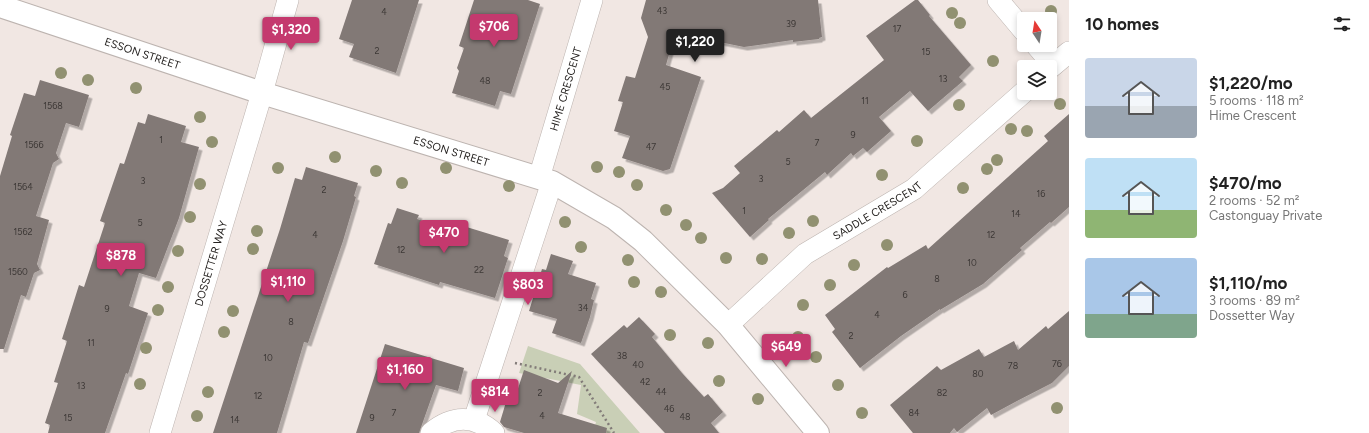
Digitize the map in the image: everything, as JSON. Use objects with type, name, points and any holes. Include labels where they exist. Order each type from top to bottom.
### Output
[{"type":"street","points":[[262,93],[288,0]]},
{"type":"street","name":"HIME CRESCENT","points":[[474,420],[546,180],[592,0]]},
{"type":"street","points":[[998,0],[1017,23]]},
{"type":"street","name":"ESSON STREET","points":[[0,6],[262,93],[546,180],[614,218],[643,241],[728,325],[818,433]]},
{"type":"street","points":[[1057,61],[1069,52]]},
{"type":"street","name":"DOSSETTER WAY","points":[[160,433],[262,93]]},
{"type":"street","name":"SADDLE CRESCENT","points":[[728,325],[804,254],[914,189],[1017,98]]},
{"type":"street","points":[[431,433],[440,425],[450,420],[462,419],[474,420],[484,425],[494,433]]},
{"type":"path","points":[[493,359],[579,377],[614,433]]},
{"type":"green space","points":[[528,346],[580,364],[640,433],[593,433],[596,422],[577,414],[581,385],[519,373]]},
{"type":"building","points":[[352,0],[419,0],[396,73],[349,57],[354,44],[339,39]]},
{"type":"building","points":[[474,0],[528,0],[540,4],[511,94],[500,91],[495,106],[452,93],[459,71],[457,68],[464,48],[459,46]]},
{"type":"building","points":[[646,0],[818,0],[822,37],[819,39],[793,42],[793,40],[744,47],[675,33],[666,65],[701,77],[670,169],[663,171],[622,158],[630,136],[614,131],[623,102],[618,101],[626,76],[635,78],[648,37],[641,18]]},
{"type":"building","points":[[915,0],[918,0],[930,15],[929,16],[971,65],[959,77],[963,81],[928,111],[910,91],[879,117],[891,131],[867,152],[863,148],[853,156],[851,153],[827,175],[825,172],[768,219],[769,220],[750,237],[712,193],[723,188],[740,173],[734,166],[777,130],[779,132],[804,110],[811,118],[884,60],[866,36]]},
{"type":"building","points":[[40,80],[89,95],[79,127],[66,123],[56,153],[59,159],[53,163],[36,216],[49,220],[37,264],[40,270],[34,273],[26,297],[21,295],[4,349],[0,349],[0,176],[12,136],[10,135],[24,93],[35,96]]},
{"type":"building","points":[[148,114],[186,126],[181,142],[199,147],[179,218],[156,278],[139,273],[129,306],[148,313],[128,374],[126,373],[105,433],[48,433],[50,425],[45,423],[58,383],[54,382],[67,341],[62,339],[79,285],[84,287],[105,223],[100,221],[120,163],[124,164],[138,122],[145,124]]},
{"type":"building","points":[[1069,114],[1069,207],[1020,248],[1022,250],[983,284],[940,309],[901,336],[860,368],[832,332],[835,329],[825,315],[887,267],[888,268],[926,245],[928,249],[1048,141],[1044,136]]},
{"type":"building","points":[[306,167],[358,183],[354,196],[356,197],[343,241],[308,343],[304,342],[277,433],[213,433],[280,229],[295,178],[302,180]]},
{"type":"building","points":[[397,208],[419,215],[417,219],[458,232],[460,225],[509,240],[504,256],[508,258],[495,298],[440,282],[439,285],[374,264],[388,223],[391,224]]},
{"type":"building","points":[[551,254],[573,261],[568,274],[596,283],[591,299],[594,300],[590,317],[581,343],[552,333],[557,319],[529,311],[542,269],[546,270]]},
{"type":"building","points":[[1069,311],[1069,366],[1052,383],[991,415],[987,408],[957,432],[954,428],[950,433],[913,433],[890,405],[937,366],[941,370],[979,349],[984,357],[1014,341],[1018,350],[1046,326],[1048,329]]},
{"type":"building","points":[[639,317],[655,334],[652,337],[682,373],[704,397],[708,394],[723,412],[711,423],[719,433],[665,433],[591,354],[624,325],[627,328]]},
{"type":"building","points":[[385,344],[464,368],[458,391],[436,385],[419,433],[356,433]]},
{"type":"building","points":[[524,370],[558,383],[572,371],[558,413],[607,428],[606,433],[524,433],[504,427],[500,422],[506,402],[513,404]]}]
